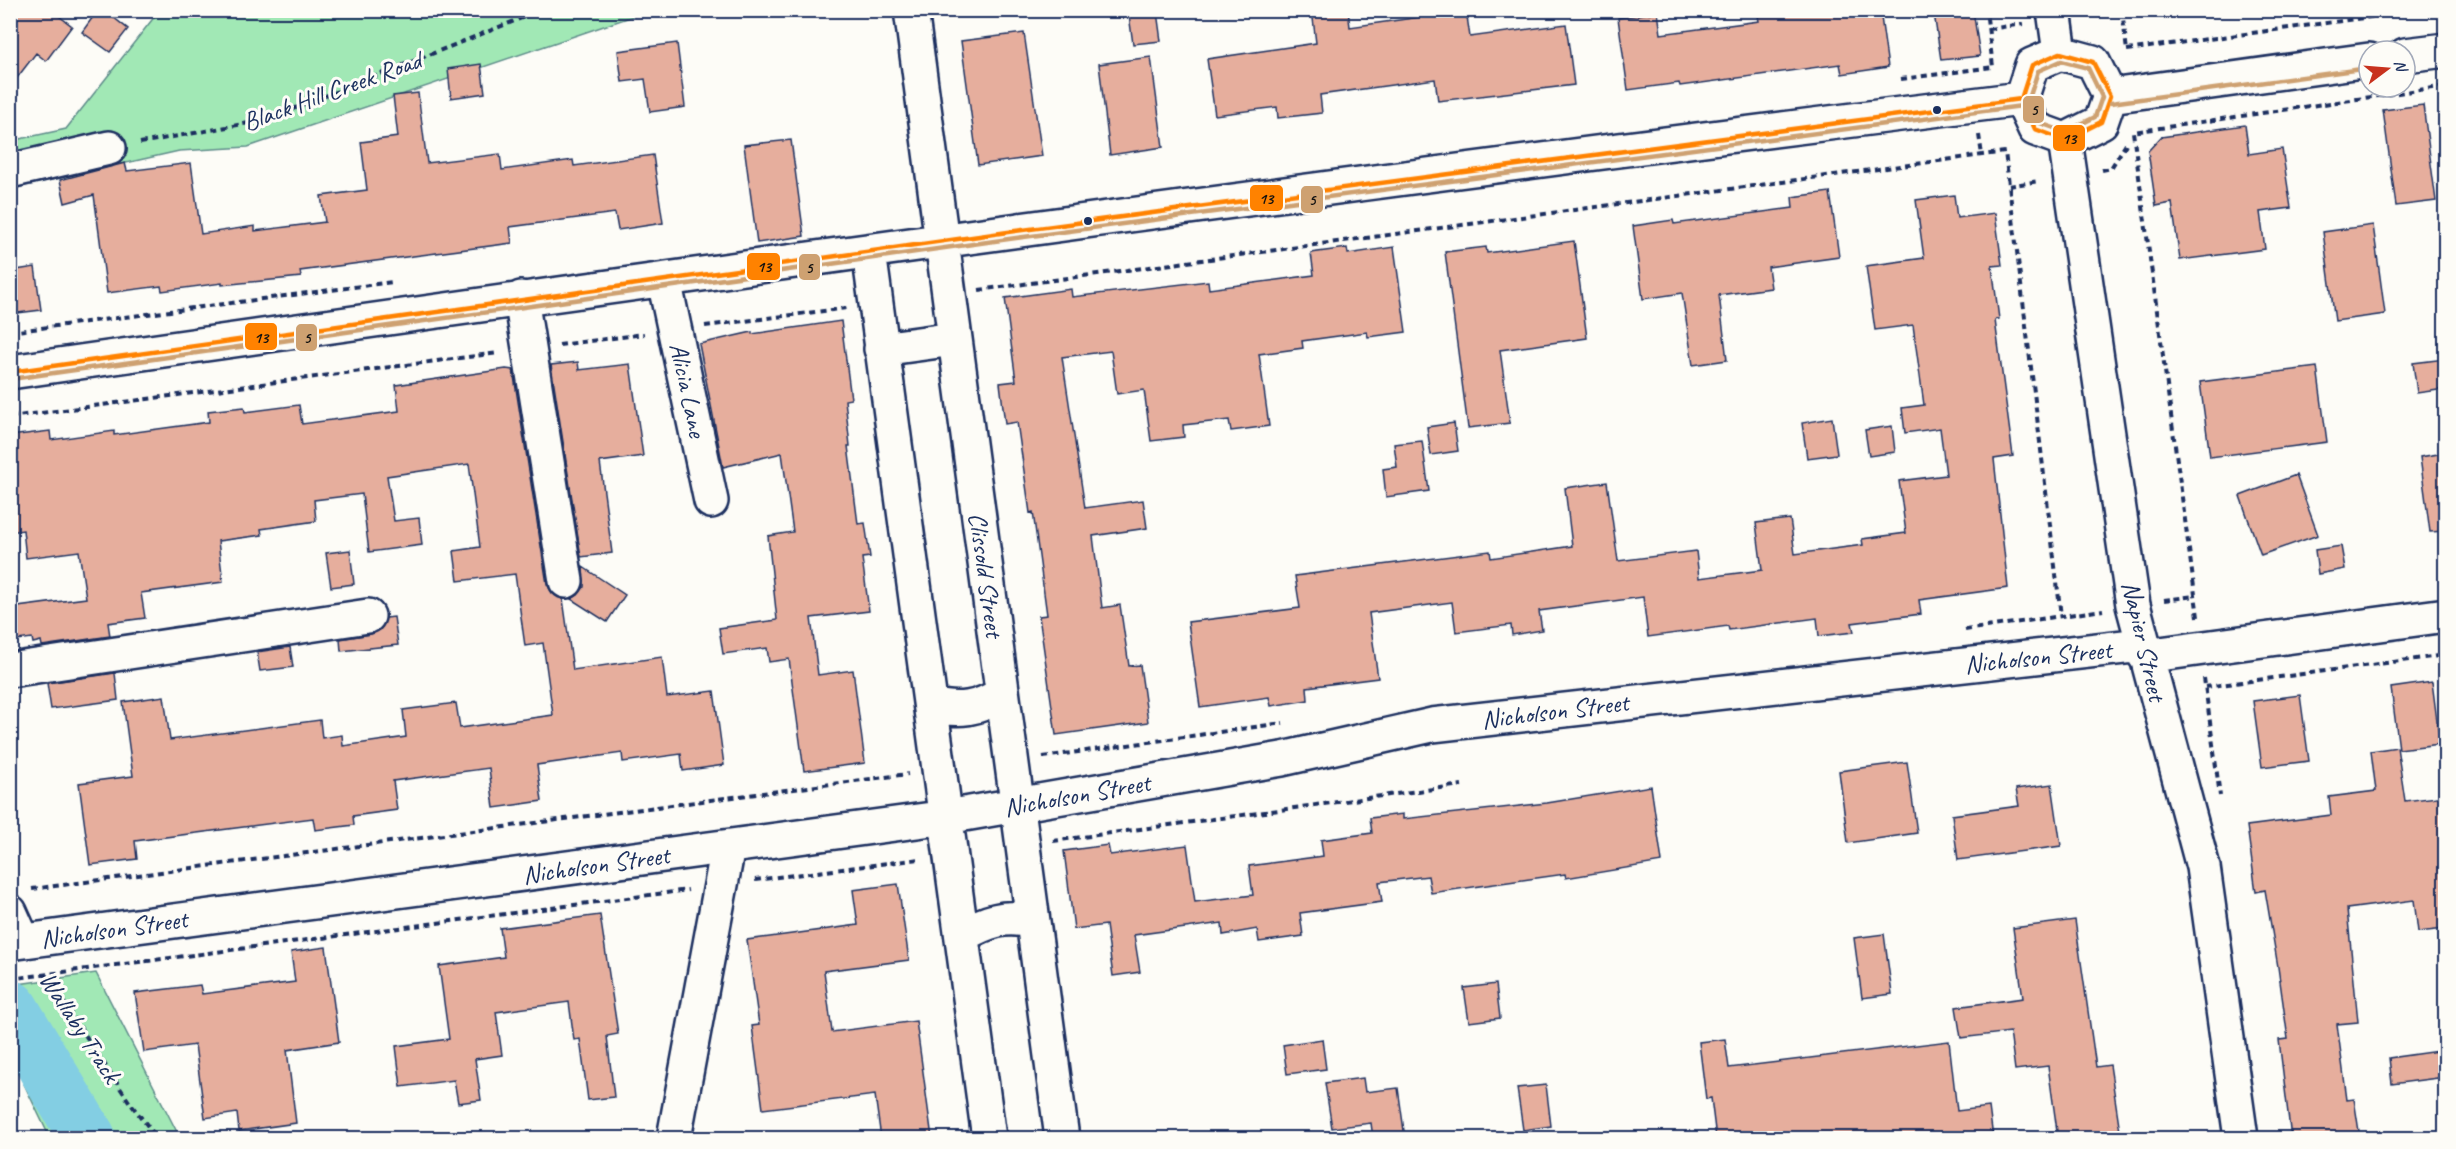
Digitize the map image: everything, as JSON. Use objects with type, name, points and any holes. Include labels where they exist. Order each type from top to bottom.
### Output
[{"type":"street","name":"Clissold Street","points":[[911,10],[1062,1138]]},
{"type":"street","points":[[2054,10],[2060,53]]},
{"type":"street","points":[[2417,54],[2445,50]]},
{"type":"street","points":[[2060,53],[2093,62],[2110,96],[2101,122],[2065,141],[2036,129],[2021,99],[2032,65],[2060,53]]},
{"type":"street","points":[[2110,96],[2357,62]]},
{"type":"street","points":[[10,372],[521,298],[1762,129],[2021,99]]},
{"type":"street","name":"Napier Street","points":[[2065,141],[2129,580],[2144,650],[2203,867],[2241,1138]]},
{"type":"street","points":[[10,171],[109,148]]},
{"type":"street","points":[[868,252],[932,705],[989,1138]]},
{"type":"street","name":"Alicia Lane","points":[[664,280],[711,501]]},
{"type":"street","points":[[521,298],[566,581]]},
{"type":"street","points":[[881,349],[954,339]]},
{"type":"street","name":"Nicholson Street","points":[[16,922],[728,847],[947,817],[1282,759],[1432,725],[2144,650],[2201,648],[2445,615]]},
{"type":"street","points":[[10,670],[368,616]]},
{"type":"street","points":[[932,705],[969,709],[988,703],[1002,694]]},
{"type":"street","points":[[674,1138],[728,847]]},
{"type":"street","points":[[962,935],[996,919],[1014,917],[1032,922]]},
{"type":"path","name":"Black Hill Creek Road","points":[[109,148],[265,120],[542,10]]},
{"type":"path","points":[[1986,10],[1993,67]]},
{"type":"path","points":[[2121,10],[2127,50],[2422,10]]},
{"type":"path","points":[[2445,86],[2133,132],[2205,687],[2445,655]]},
{"type":"path","points":[[949,294],[2005,152],[2061,616]]},
{"type":"path","points":[[10,332],[403,281]]},
{"type":"path","points":[[10,417],[876,304]]},
{"type":"path","points":[[16,922],[940,770]]},
{"type":"path","points":[[1023,846],[1462,785]]},
{"type":"path","points":[[10,980],[952,855]]},
{"type":"path","name":"Wallaby Track","points":[[16,922],[46,975],[130,1103],[157,1138]]},
{"type":"green space","points":[[159,11],[648,11],[248,147],[179,151],[11,189],[10,141],[66,129]]},
{"type":"green space","points":[[96,973],[177,1132],[194,1138],[50,1138],[11,1057],[11,985]]},
{"type":"building","points":[[10,10],[51,10],[72,26],[46,61],[36,53],[10,87]]},
{"type":"building","points":[[98,10],[104,10],[128,29],[110,52],[82,32]]},
{"type":"building","points":[[1312,10],[1348,10],[1350,27],[1427,16],[1426,10],[1466,10],[1470,37],[1566,24],[1574,85],[1438,101],[1435,79],[1320,95],[1322,113],[1278,118],[1277,107],[1215,115],[1207,59],[1316,43]]},
{"type":"building","points":[[1757,10],[1880,10],[1888,67],[1842,74],[1840,64],[1680,86],[1679,83],[1628,90],[1618,18],[1658,12],[1661,34],[1759,21]]},
{"type":"building","points":[[1973,10],[1980,56],[1941,60],[1934,13]]},
{"type":"building","points":[[1157,12],[1161,41],[1133,44],[1129,15]]},
{"type":"building","points":[[1024,33],[1042,156],[978,165],[961,41]]},
{"type":"building","points":[[677,43],[685,107],[650,112],[645,79],[622,82],[618,51]]},
{"type":"building","points":[[1151,57],[1163,147],[1110,155],[1099,64]]},
{"type":"building","points":[[481,64],[485,93],[451,98],[448,69]]},
{"type":"building","points":[[418,93],[427,163],[500,154],[502,170],[573,160],[574,166],[653,155],[663,223],[618,230],[615,213],[510,227],[512,243],[300,271],[301,277],[222,285],[222,283],[162,291],[161,286],[107,293],[94,195],[65,203],[60,180],[125,163],[127,171],[191,163],[201,234],[255,226],[255,231],[325,222],[321,196],[367,190],[361,142],[398,137],[393,96]]},
{"type":"building","points":[[2423,105],[2436,201],[2396,206],[2383,110]]},
{"type":"building","points":[[2245,125],[2249,154],[2282,149],[2291,208],[2260,212],[2265,249],[2180,260],[2172,203],[2156,206],[2148,151],[2161,137]]},
{"type":"building","points":[[791,140],[804,236],[757,243],[744,145]]},
{"type":"building","points":[[1830,192],[1839,257],[1768,267],[1771,288],[1719,295],[1727,360],[1693,365],[1682,293],[1643,299],[1633,226],[1673,220],[1674,224],[1793,208],[1792,197]]},
{"type":"building","points":[[1954,195],[1957,218],[1995,213],[2002,265],[1992,266],[1999,319],[1995,320],[2013,456],[1994,459],[2008,588],[1919,600],[1921,614],[1852,623],[1854,632],[1819,636],[1817,618],[1729,630],[1728,626],[1648,637],[1643,597],[1539,611],[1542,630],[1512,635],[1511,625],[1456,632],[1452,602],[1369,613],[1378,678],[1307,687],[1308,700],[1271,706],[1269,697],[1200,707],[1188,622],[1300,608],[1295,576],[1490,551],[1491,558],[1572,546],[1565,488],[1607,482],[1618,561],[1696,551],[1699,578],[1762,570],[1756,523],[1790,519],[1795,554],[1863,545],[1862,539],[1906,533],[1899,481],[1946,475],[1940,428],[1905,433],[1902,408],[1924,405],[1913,325],[1875,330],[1866,266],[1924,258],[1916,200]]},
{"type":"building","points":[[2373,225],[2385,314],[2335,321],[2323,232]]},
{"type":"building","points":[[1574,241],[1587,338],[1500,350],[1510,423],[1468,428],[1445,252],[1486,247],[1487,253]]},
{"type":"building","points":[[1394,247],[1406,332],[1368,337],[1367,332],[1302,341],[1303,348],[1259,354],[1269,426],[1231,431],[1229,420],[1183,425],[1184,437],[1151,441],[1144,390],[1117,394],[1111,351],[1062,357],[1085,508],[1143,500],[1147,528],[1093,536],[1102,608],[1120,605],[1129,666],[1140,665],[1148,722],[1056,735],[1039,616],[1047,615],[1033,512],[1030,513],[1017,422],[1005,424],[1000,383],[1016,381],[1005,298],[1071,289],[1072,297],[1208,281],[1209,289],[1314,275],[1311,253],[1347,248],[1348,254]]},
{"type":"building","points":[[35,267],[41,310],[10,314],[10,271]]},
{"type":"building","points":[[841,321],[851,399],[845,400],[850,446],[848,446],[858,524],[865,523],[870,557],[862,558],[869,611],[811,618],[818,675],[853,670],[865,763],[804,771],[789,659],[769,662],[767,648],[723,654],[719,628],[777,620],[768,536],[793,532],[782,453],[723,467],[699,344],[752,332],[752,334]]},
{"type":"building","points":[[2445,359],[2445,389],[2417,393],[2413,363]]},
{"type":"building","points":[[578,362],[579,370],[630,364],[643,456],[600,462],[612,553],[581,557],[551,365]]},
{"type":"building","points":[[2317,367],[2327,442],[2210,457],[2200,382]]},
{"type":"building","points":[[506,369],[513,370],[547,584],[552,593],[563,599],[573,670],[662,657],[667,697],[714,691],[724,765],[683,771],[681,754],[623,762],[622,753],[537,765],[542,801],[494,808],[489,768],[393,781],[397,810],[353,816],[354,825],[315,830],[313,818],[135,841],[137,859],[90,865],[79,783],[133,776],[123,702],[164,696],[170,740],[320,720],[322,738],[342,735],[343,746],[406,737],[403,710],[456,703],[460,728],[553,715],[543,643],[525,646],[515,574],[458,581],[454,551],[480,547],[469,464],[387,476],[394,521],[419,518],[422,545],[369,552],[362,494],[314,500],[316,521],[261,529],[262,535],[218,541],[223,582],[141,593],[145,618],[108,623],[110,636],[42,646],[41,641],[33,643],[32,638],[10,641],[10,608],[86,598],[79,551],[26,558],[23,530],[10,532],[10,436],[50,431],[51,440],[114,431],[114,435],[209,422],[208,411],[244,407],[245,412],[299,405],[302,424],[399,411],[396,385]]},
{"type":"building","points":[[1832,418],[1837,454],[1807,458],[1802,423]]},
{"type":"building","points":[[1454,423],[1458,451],[1431,455],[1427,427]]},
{"type":"building","points":[[1892,426],[1895,452],[1869,456],[1865,430]]},
{"type":"building","points":[[1422,441],[1429,491],[1386,497],[1383,469],[1397,467],[1394,444]]},
{"type":"building","points":[[2445,453],[2445,531],[2430,532],[2420,457]]},
{"type":"building","points":[[2296,475],[2318,535],[2261,555],[2240,496]]},
{"type":"building","points":[[2341,546],[2345,569],[2318,574],[2315,550]]},
{"type":"building","points":[[350,550],[354,584],[331,587],[326,553]]},
{"type":"building","points":[[583,567],[625,595],[607,622],[571,599],[578,595],[584,587]]},
{"type":"building","points":[[394,617],[398,645],[341,651],[340,639],[371,634],[380,630],[386,618]]},
{"type":"building","points":[[290,647],[293,667],[260,671],[257,652]]},
{"type":"building","points":[[115,673],[118,700],[51,709],[47,683]]},
{"type":"building","points":[[2432,682],[2440,744],[2399,749],[2391,688]]},
{"type":"building","points":[[2300,695],[2309,761],[2262,767],[2253,701]]},
{"type":"building","points":[[2397,747],[2405,801],[2445,796],[2445,929],[2418,932],[2414,900],[2347,909],[2358,1022],[2337,1024],[2347,1100],[2354,1099],[2360,1138],[2291,1138],[2279,1040],[2288,1039],[2278,967],[2265,890],[2256,892],[2247,826],[2331,815],[2329,797],[2376,791],[2371,751]]},
{"type":"building","points":[[1907,762],[1917,833],[1848,843],[1839,771]]},
{"type":"building","points":[[2052,784],[2061,846],[1958,860],[1952,815],[2019,806],[2016,789]]},
{"type":"building","points":[[1651,786],[1662,862],[1566,878],[1565,874],[1431,893],[1428,876],[1379,882],[1382,902],[1300,913],[1303,936],[1259,942],[1257,929],[1223,935],[1222,923],[1134,935],[1140,972],[1113,976],[1106,925],[1074,929],[1064,851],[1108,845],[1110,855],[1187,845],[1195,902],[1253,895],[1249,866],[1323,856],[1321,840],[1372,833],[1370,818],[1403,814],[1403,819],[1547,803]]},
{"type":"building","points":[[898,884],[909,960],[824,971],[832,1032],[916,1021],[932,1138],[881,1138],[875,1095],[763,1109],[752,1026],[759,1025],[747,940],[858,925],[853,890]]},
{"type":"building","points":[[600,915],[618,1034],[607,1036],[614,1097],[588,1100],[580,1039],[574,1040],[569,1002],[496,1012],[502,1055],[475,1059],[481,1100],[458,1103],[454,1080],[401,1087],[396,1046],[449,1039],[439,966],[504,957],[500,928]]},
{"type":"building","points":[[2075,920],[2096,1067],[2110,1065],[2121,1138],[2058,1138],[2048,1066],[2015,1070],[2010,1032],[1961,1038],[1956,1007],[2023,998],[2013,928]]},
{"type":"building","points":[[1884,934],[1892,994],[1862,998],[1854,938]]},
{"type":"building","points":[[326,947],[339,1042],[287,1050],[296,1123],[239,1131],[237,1113],[205,1118],[195,1045],[144,1052],[135,993],[200,985],[202,994],[295,982],[291,952]]},
{"type":"building","points":[[1496,984],[1500,1018],[1469,1022],[1464,988]]},
{"type":"building","points":[[1322,1039],[1326,1069],[1287,1074],[1283,1045]]},
{"type":"building","points":[[1725,1039],[1729,1068],[1949,1041],[1957,1111],[1989,1107],[1993,1138],[1716,1138],[1711,1098],[1706,1099],[1699,1042]]},
{"type":"building","points":[[2445,1050],[2445,1077],[2392,1084],[2389,1058]]},
{"type":"building","points":[[1363,1078],[1365,1092],[1398,1088],[1405,1138],[1373,1138],[1371,1123],[1332,1128],[1325,1083]]},
{"type":"building","points":[[1546,1085],[1551,1126],[1523,1130],[1517,1088]]},
{"type":"waterway","points":[[10,1008],[88,1138]]},
{"type":"transit line","name":"13","points":[[2060,53],[2093,62],[2110,96],[2101,122],[2065,140],[2035,129],[2021,99],[2032,65],[2060,53]]},
{"type":"transit line","name":"5","points":[[2061,61],[2088,68],[2102,97],[2095,117],[2065,132],[2040,123],[2029,99],[2038,71],[2061,61]]},
{"type":"transit line","name":"5","points":[[2111,103],[2357,70]]},
{"type":"transit line","name":"13","points":[[10,372],[1015,231],[2021,99]]},
{"type":"transit line","name":"5","points":[[11,379],[1016,238],[2022,106]]}]
